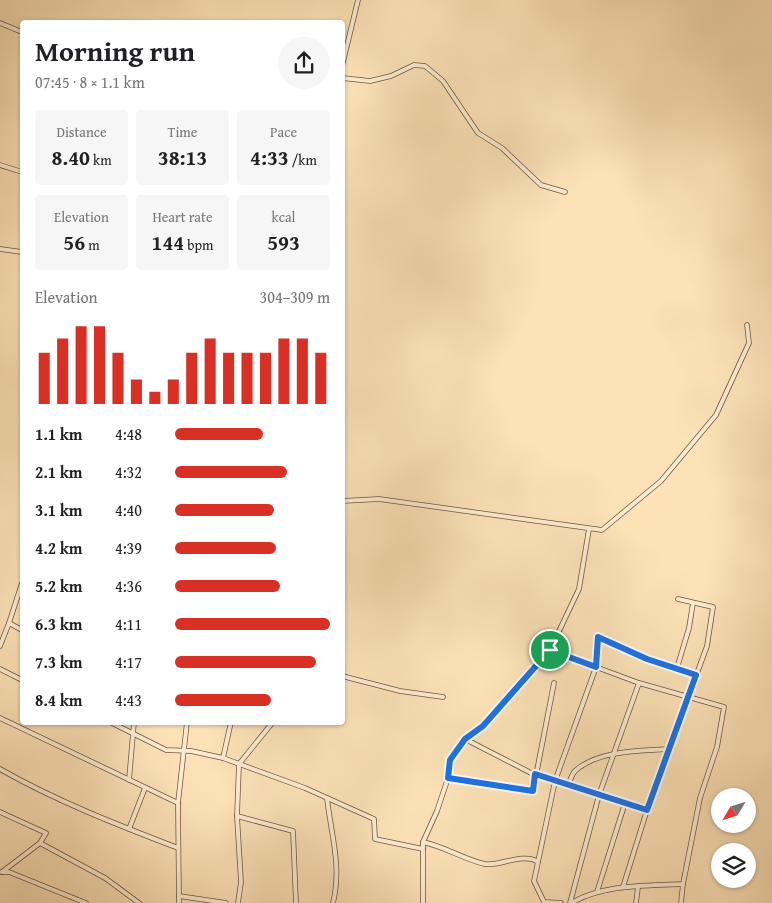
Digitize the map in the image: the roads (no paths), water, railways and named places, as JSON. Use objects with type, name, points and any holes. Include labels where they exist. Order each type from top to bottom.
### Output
[{"type":"street","points":[[345,54],[358,0]]},
{"type":"street","points":[[0,23],[20,31]]},
{"type":"street","points":[[345,78],[370,82],[391,76],[414,65],[425,66],[442,80],[478,133],[502,148],[541,185],[565,192]]},
{"type":"street","points":[[0,165],[20,171]]},
{"type":"street","points":[[0,249],[20,252]]},
{"type":"street","points":[[345,501],[380,499],[602,530],[661,481],[716,415],[748,343],[747,325]]},
{"type":"street","points":[[423,903],[423,842],[437,811],[448,778],[450,760],[465,739],[483,726],[550,650],[578,590],[589,529]]},
{"type":"street","points":[[0,646],[20,589]]},
{"type":"street","points":[[624,887],[647,810],[707,646],[713,607],[678,599]]},
{"type":"street","points":[[677,668],[689,628],[693,603]]},
{"type":"street","points":[[9,624],[20,629]]},
{"type":"street","points":[[560,903],[544,902],[534,881],[555,781],[596,667],[598,637],[647,659],[696,675]]},
{"type":"street","points":[[550,650],[639,683],[724,707],[717,747],[700,798],[682,884],[681,903]]},
{"type":"street","points":[[0,670],[20,679]]},
{"type":"street","points":[[345,677],[400,692],[443,697]]},
{"type":"street","points":[[448,778],[533,791],[554,682]]},
{"type":"street","points":[[570,903],[599,795],[639,683]]},
{"type":"street","points":[[0,718],[178,803]]},
{"type":"street","points":[[116,725],[166,750],[185,750],[222,758],[327,798],[374,819],[376,839],[423,849]]},
{"type":"street","points":[[129,780],[134,725]]},
{"type":"street","points":[[179,903],[178,803],[188,725]]},
{"type":"street","points":[[222,758],[231,725]]},
{"type":"street","points":[[238,903],[241,882],[237,816],[239,764],[272,725]]},
{"type":"street","points":[[465,739],[535,774],[647,810]]},
{"type":"street","points":[[568,785],[575,771],[594,761],[624,750],[669,749]]},
{"type":"street","points":[[0,769],[27,784],[129,829],[178,848]]},
{"type":"street","points":[[129,829],[146,788]]},
{"type":"street","points":[[327,798],[330,824],[335,843],[338,881],[333,903]]},
{"type":"street","points":[[597,892],[625,803]]},
{"type":"street","points":[[0,812],[46,833],[40,843],[1,872]]},
{"type":"street","points":[[237,816],[293,831],[296,903]]},
{"type":"street","points":[[423,842],[442,846],[487,865],[503,860],[534,858],[538,862]]},
{"type":"street","points":[[40,843],[105,878],[139,903]]},
{"type":"street","points":[[1,872],[9,872],[83,902]]},
{"type":"street","points":[[570,903],[597,892],[624,887],[682,884]]},
{"type":"street","points":[[636,903],[638,887]]},
{"type":"street","points":[[179,896],[226,903]]},
{"type":"street","points":[[76,903],[83,902]]}]
